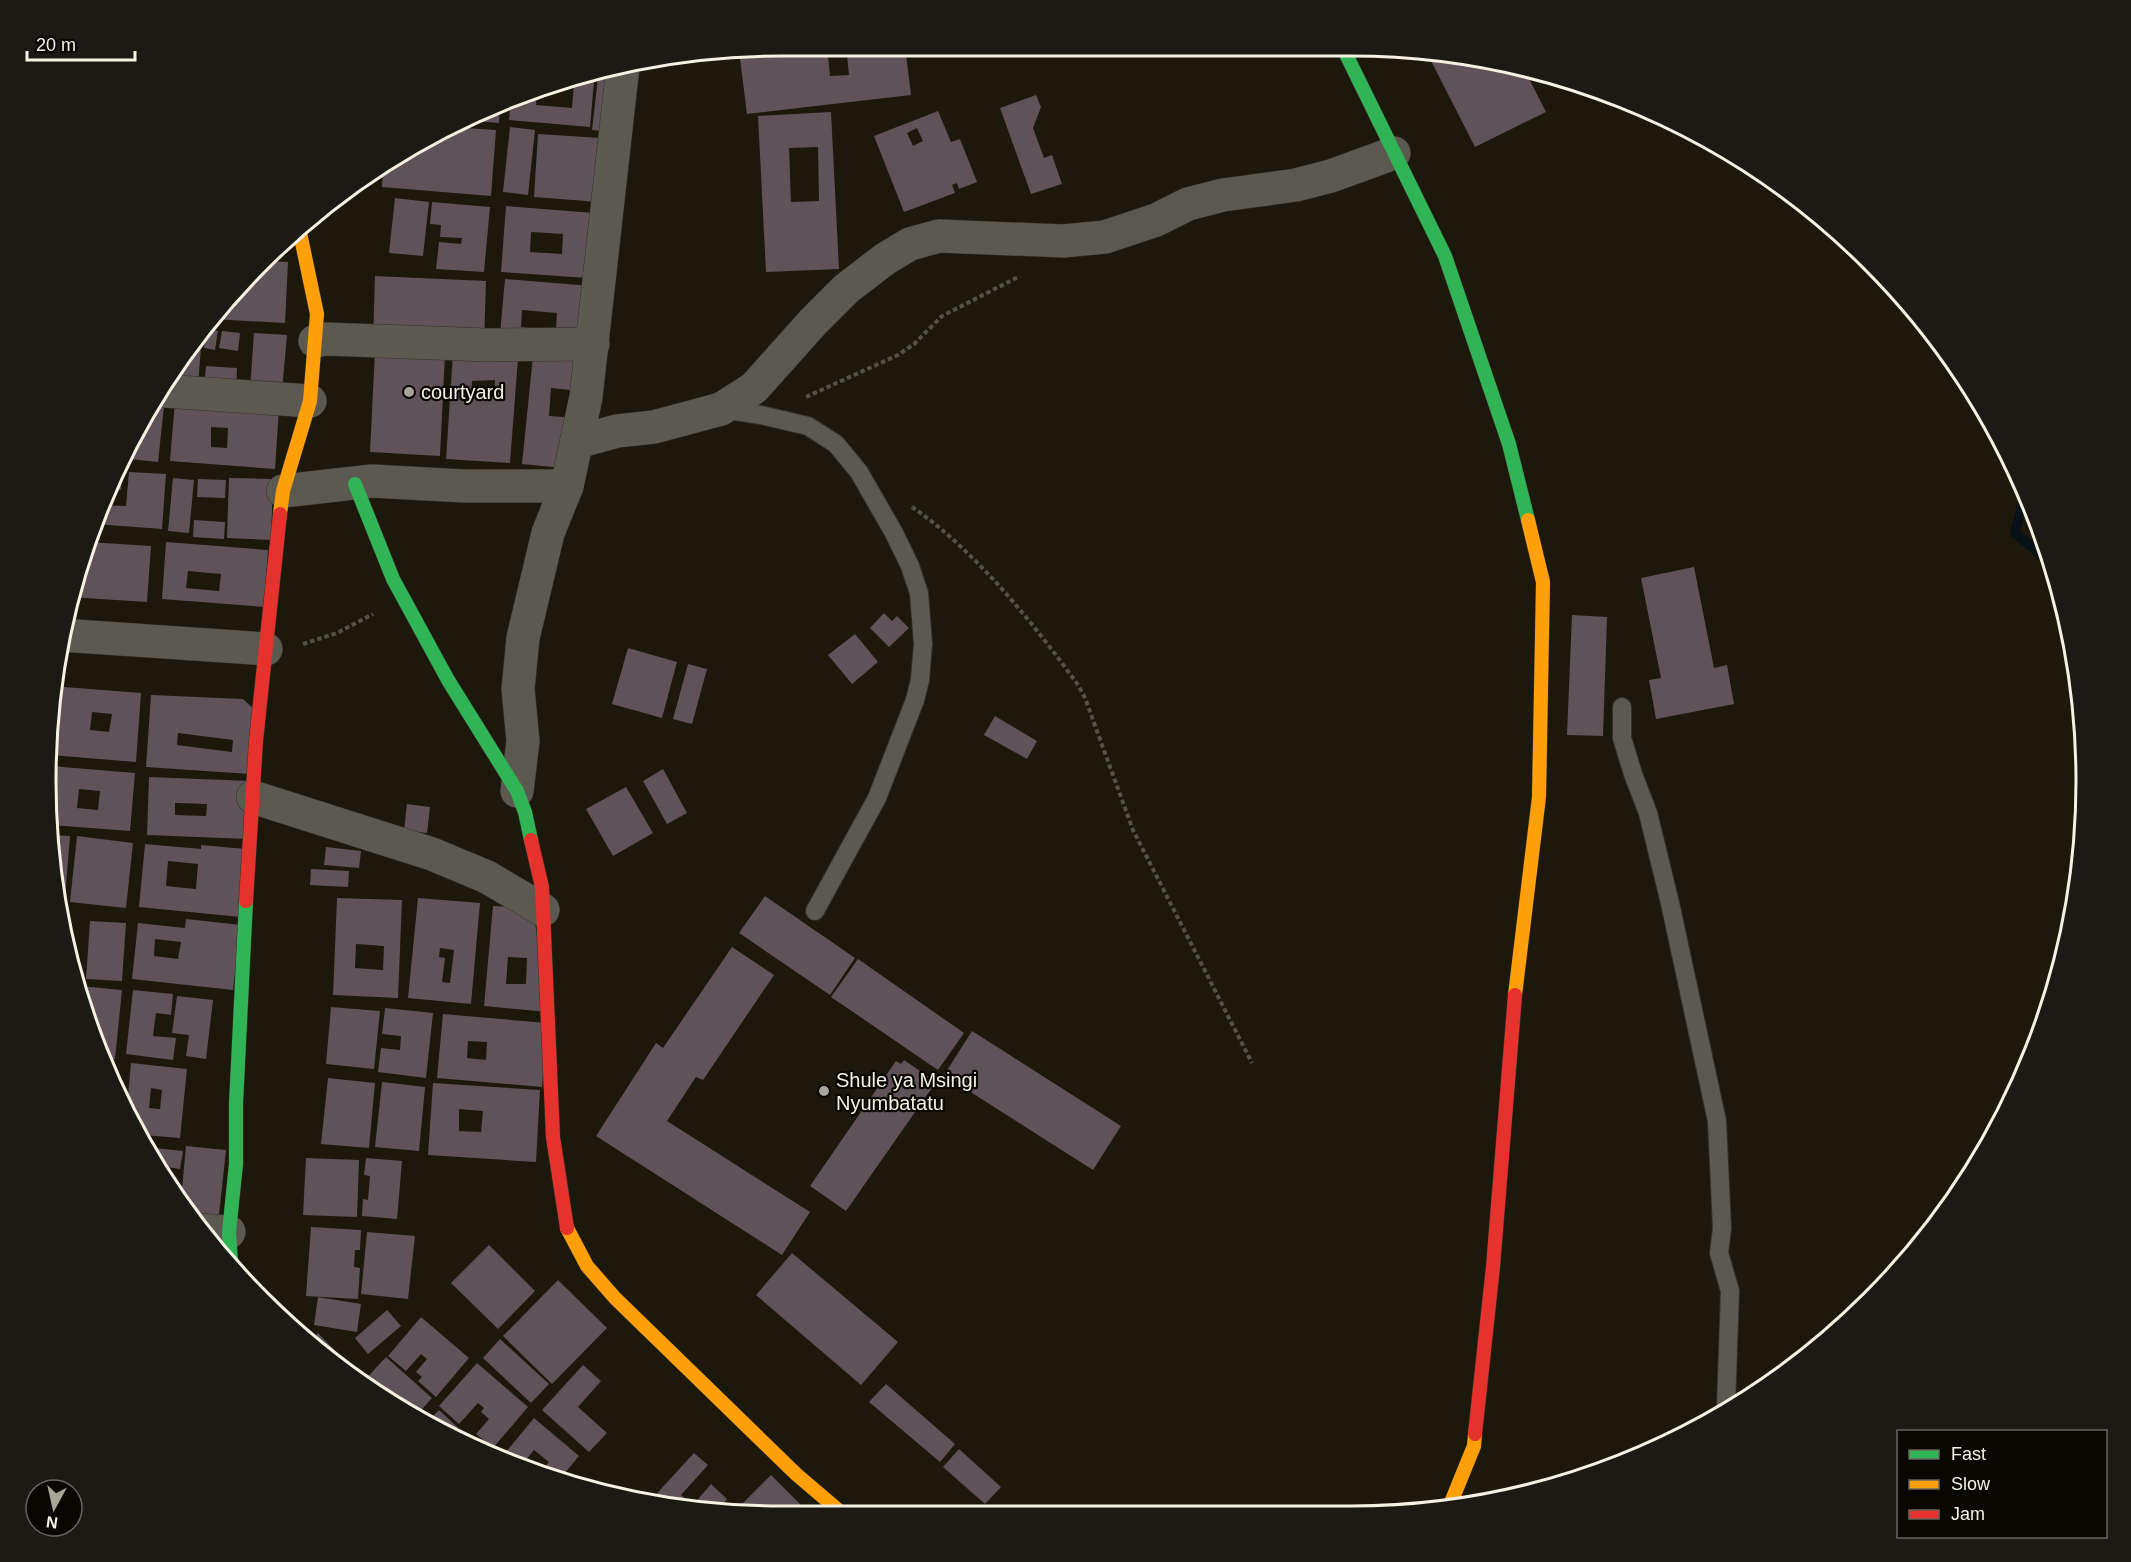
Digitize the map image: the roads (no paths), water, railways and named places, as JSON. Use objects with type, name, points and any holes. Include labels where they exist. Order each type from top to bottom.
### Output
[{"type":"street","points":[[1347,56],[1445,256],[1509,444],[1543,582],[1539,797],[1515,999],[1493,1267],[1474,1446],[1453,1499]]},
{"type":"street","points":[[517,790],[523,741],[519,689],[523,638],[548,534],[567,486],[586,398],[622,73]]},
{"type":"street","points":[[577,442],[617,431],[654,428],[721,409],[754,388],[806,329],[846,289],[885,259],[910,244],[939,236],[1064,240],[1105,237],[1156,220],[1188,204],[1223,195],[1304,183],[1394,153]]},
{"type":"street","points":[[219,1240],[236,1164],[236,1104],[243,945],[265,659],[283,491],[310,401],[315,340],[317,314],[301,238]]},
{"type":"street","points":[[315,340],[487,345],[593,344]]},
{"type":"street","points":[[170,391],[310,401]]},
{"type":"street","points":[[283,491],[372,481],[464,486],[567,486]]},
{"type":"street","points":[[355,484],[393,579],[448,680],[517,790],[525,812],[542,887],[553,1137],[567,1227],[587,1266],[615,1298],[796,1474],[833,1506]]},
{"type":"street","points":[[70,636],[265,659]]},
{"type":"street","points":[[253,797],[432,854],[487,877],[543,910]]},
{"type":"lane","points":[[721,409],[808,426],[836,444],[859,472],[888,523],[910,566],[919,593],[923,644],[920,680],[915,700],[877,798],[815,911]]},
{"type":"lane","points":[[1622,707],[1622,738],[1648,813],[1717,1121],[1722,1228],[1719,1253],[1730,1291],[1726,1401]]},
{"type":"waterway","points":[[2022,508],[2015,533],[2038,552]]},
{"type":"place","name":"courtyard","points":[[409,392]]},
{"type":"place","name":"Shule ya Msingi Nyumbatatu","points":[[824,1091]]}]
